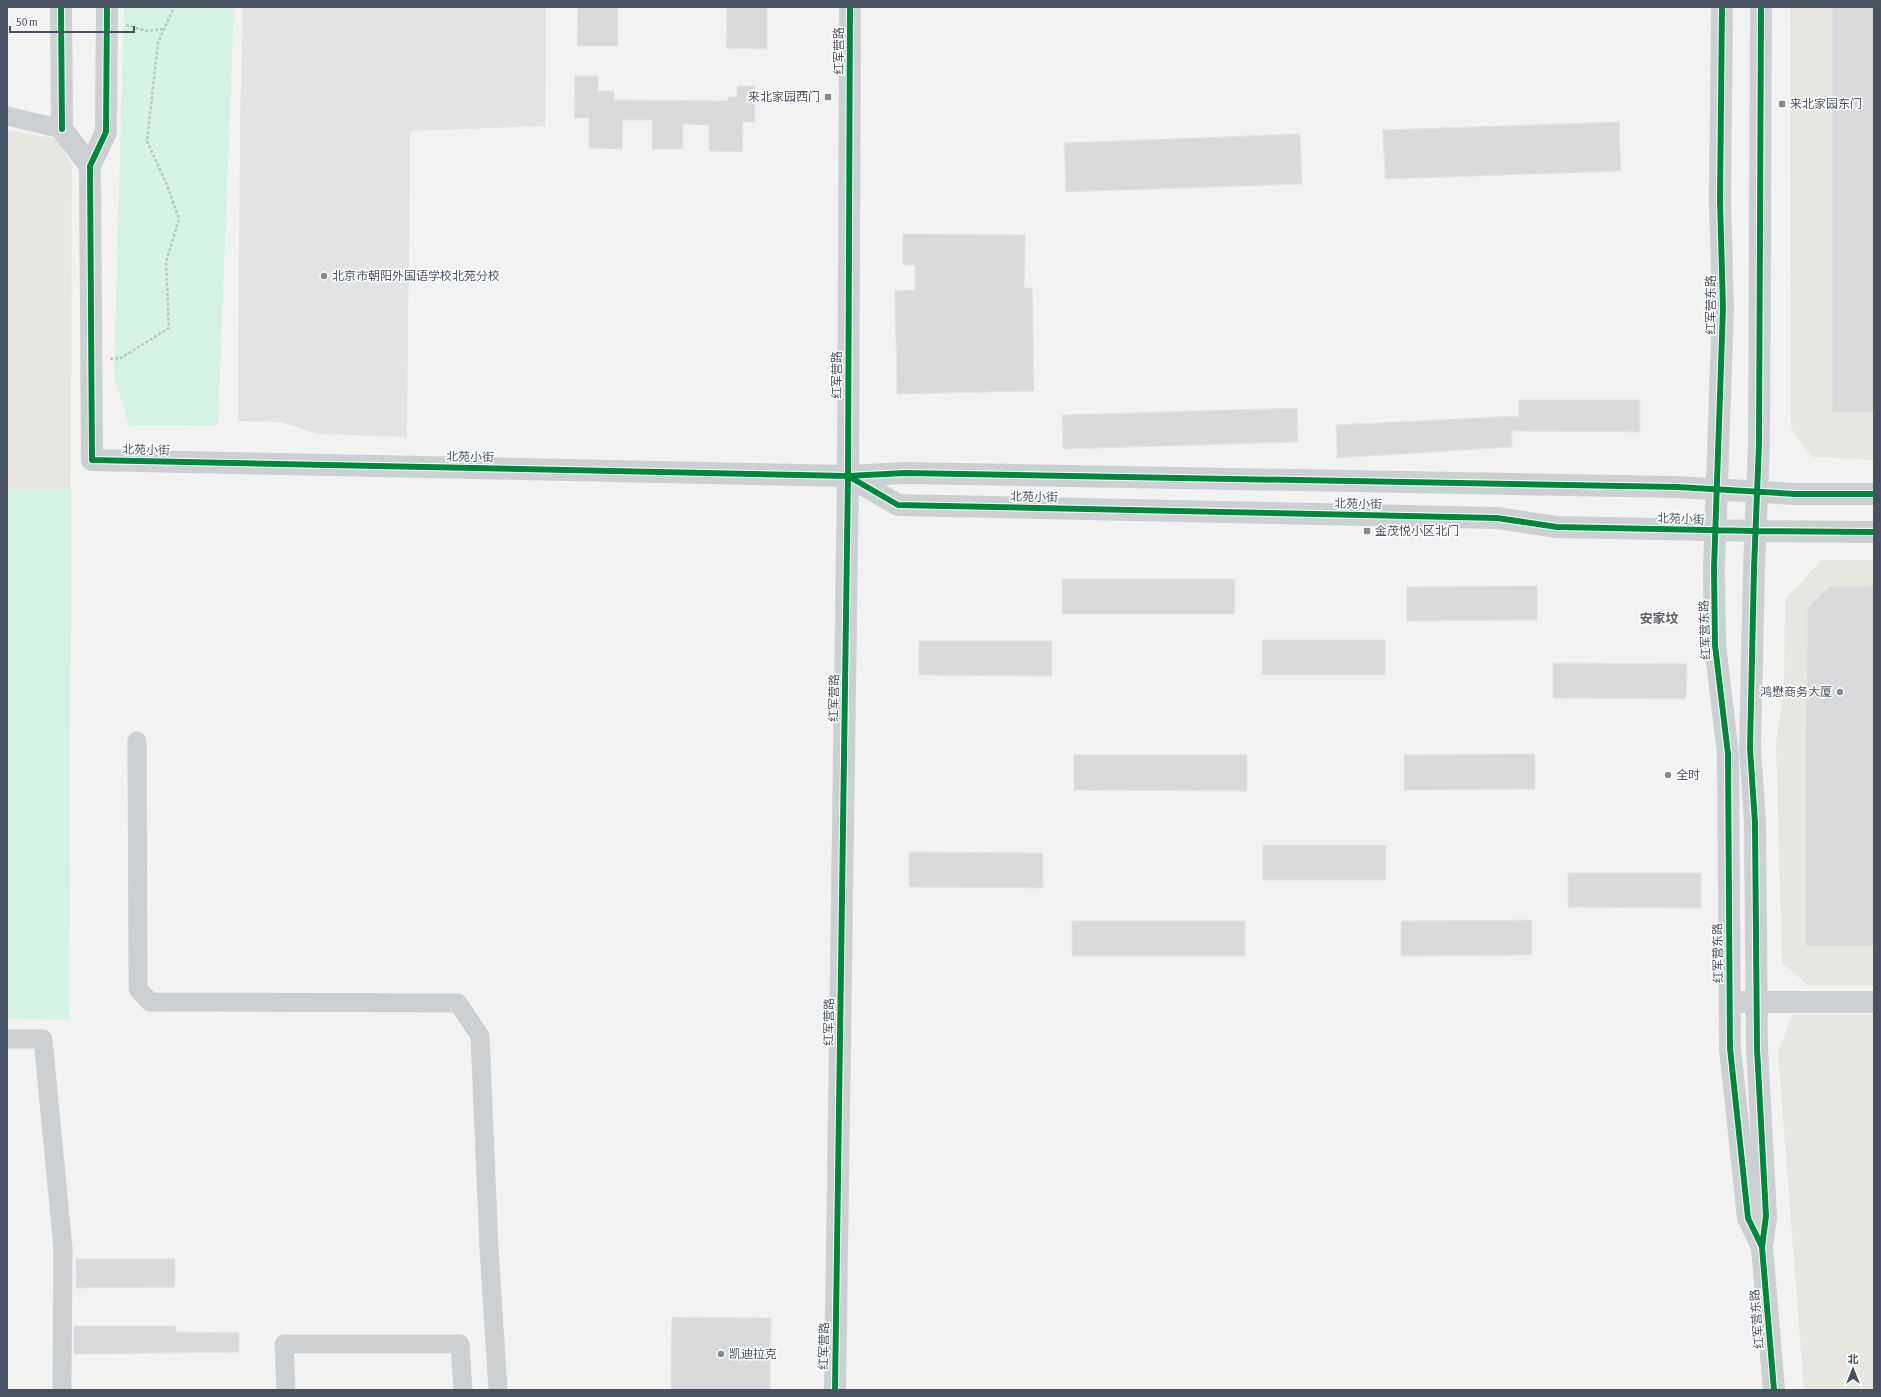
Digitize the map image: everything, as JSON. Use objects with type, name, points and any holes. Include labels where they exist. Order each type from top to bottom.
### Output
[{"type":"street","points":[[61,7],[62,129],[90,166]]},
{"type":"street","name":"红军营路","points":[[835,1390],[848,476],[850,7]]},
{"type":"street","name":"红军营东路","points":[[1722,7],[1720,200],[1723,308],[1716,531],[1715,645],[1728,754],[1730,1048],[1748,1218],[1762,1247]]},
{"type":"street","name":"红军营东路","points":[[1761,7],[1759,444],[1755,532],[1750,748],[1755,823],[1757,1048],[1766,1216],[1762,1247],[1774,1390]]},
{"type":"street","points":[[91,360],[90,166],[106,132],[107,11]]},
{"type":"street","points":[[7,116],[62,129]]},
{"type":"street","name":"北苑小街","points":[[91,360],[92,460],[848,476],[913,474],[1669,486],[1795,494],[1874,494]]},
{"type":"street","name":"北苑小街","points":[[848,476],[898,505],[1497,518],[1557,526],[1755,532],[1874,532]]},
{"type":"street","points":[[137,741],[138,990],[150,1002],[458,1004],[480,1036],[489,1249],[498,1390]]},
{"type":"street","points":[[1730,1002],[1874,1002]]},
{"type":"street","points":[[7,1038],[43,1039],[63,1248],[62,1390]]},
{"type":"street","points":[[286,1390],[284,1344],[460,1344],[463,1390]]},
{"type":"path","points":[[91,360],[121,358],[169,328],[166,262],[179,219],[167,185],[147,141],[158,44],[174,7]]},
{"type":"path","points":[[107,11],[128,26],[146,31],[165,29]]},
{"type":"shaded area","name":"北京市朝阳外国语学校北苑分校","points":[[243,7],[546,7],[545,126],[410,131],[407,437],[317,434],[281,422],[238,421],[240,120]]},
{"type":"shaded area","points":[[1790,7],[1874,7],[1874,460],[1812,457],[1791,429]]},
{"type":"shaded area","points":[[7,130],[58,139],[72,166],[69,1020],[7,1018]]},
{"type":"shaded area","points":[[1821,560],[1874,560],[1874,986],[1809,986],[1782,963],[1776,744],[1784,687],[1785,600]]},
{"type":"shaded area","points":[[1793,1014],[1874,1014],[1874,1390],[1804,1390],[1778,1052]]},
{"type":"green space","points":[[124,7],[234,7],[218,425],[129,426],[114,375]]},
{"type":"green space","points":[[7,489],[71,490],[69,1020],[7,1018]]},
{"type":"building","points":[[578,7],[618,7],[618,46],[577,46]]},
{"type":"building","points":[[727,7],[767,7],[767,49],[726,48]]},
{"type":"building","points":[[1832,7],[1874,7],[1874,412],[1832,412]]},
{"type":"building","points":[[575,76],[598,76],[598,91],[614,91],[614,100],[728,101],[728,97],[737,97],[737,86],[755,86],[755,122],[743,122],[742,152],[709,151],[709,125],[683,124],[683,149],[652,149],[652,120],[623,120],[622,149],[589,148],[589,118],[574,118]]},
{"type":"building","points":[[1619,122],[1621,171],[1385,179],[1383,130]]},
{"type":"building","points":[[1300,134],[1302,184],[1066,192],[1064,143]]},
{"type":"building","points":[[903,234],[1025,235],[1024,288],[1032,288],[1034,391],[897,394],[895,291],[915,290],[915,265],[903,265]]},
{"type":"building","points":[[1519,400],[1640,400],[1640,432],[1512,431],[1512,447],[1337,458],[1336,425],[1519,416]]},
{"type":"building","points":[[1297,408],[1298,442],[1063,449],[1062,415]]},
{"type":"building","points":[[1062,579],[1235,579],[1235,614],[1062,614]]},
{"type":"building","points":[[1537,586],[1537,620],[1407,621],[1407,587]]},
{"type":"building","points":[[1874,586],[1874,946],[1806,946],[1805,777],[1808,607],[1829,587]]},
{"type":"building","points":[[1262,640],[1385,640],[1385,675],[1262,675]]},
{"type":"building","points":[[919,641],[1052,641],[1052,676],[919,675]]},
{"type":"building","points":[[1553,663],[1687,664],[1686,699],[1553,698]]},
{"type":"building","points":[[1535,754],[1535,789],[1404,790],[1404,755]]},
{"type":"building","points":[[1074,755],[1247,755],[1247,791],[1074,790]]},
{"type":"building","points":[[1263,845],[1386,845],[1386,880],[1263,880]]},
{"type":"building","points":[[909,852],[1043,853],[1043,888],[909,887]]},
{"type":"building","points":[[1568,873],[1701,873],[1701,908],[1568,907]]},
{"type":"building","points":[[1532,920],[1532,955],[1401,956],[1401,921]]},
{"type":"building","points":[[1072,921],[1245,921],[1245,956],[1072,956]]},
{"type":"building","points":[[76,1259],[175,1259],[175,1287],[76,1288]]},
{"type":"building","name":"凯迪拉克","points":[[672,1317],[771,1318],[770,1390],[671,1390]]},
{"type":"building","points":[[74,1326],[176,1326],[176,1332],[239,1333],[239,1352],[74,1354]]},
{"type":"cycle path","points":[[61,7],[62,129]]},
{"type":"cycle path","points":[[107,7],[106,132],[90,166],[92,460],[848,476],[905,473],[1677,487],[1795,494],[1874,494]]},
{"type":"cycle path","points":[[835,1390],[848,476],[850,7]]},
{"type":"cycle path","points":[[1722,7],[1720,200],[1723,308],[1714,569],[1715,645],[1728,754],[1730,1048],[1748,1218],[1762,1247]]},
{"type":"cycle path","points":[[1761,7],[1759,444],[1754,569],[1750,748],[1755,823],[1757,1048],[1766,1216],[1762,1247],[1774,1390]]},
{"type":"cycle path","points":[[848,476],[898,505],[1497,518],[1557,527],[1874,532]]},
{"type":"place","name":"来北家园西门","points":[[828,97]]},
{"type":"place","name":"来北家园东门","points":[[1782,104]]},
{"type":"place","name":"北京市朝阳外国语学校北苑分校","points":[[324,276]]},
{"type":"place","name":"金茂悦小区北门","points":[[1367,531]]},
{"type":"place","name":"鸿懋商务大厦","points":[[1840,692]]},
{"type":"place","name":"全时","points":[[1668,775]]},
{"type":"place","name":"凯迪拉克","points":[[721,1354]]},
{"type":"district","name":"安家坟","points":[[1659,618]]}]
